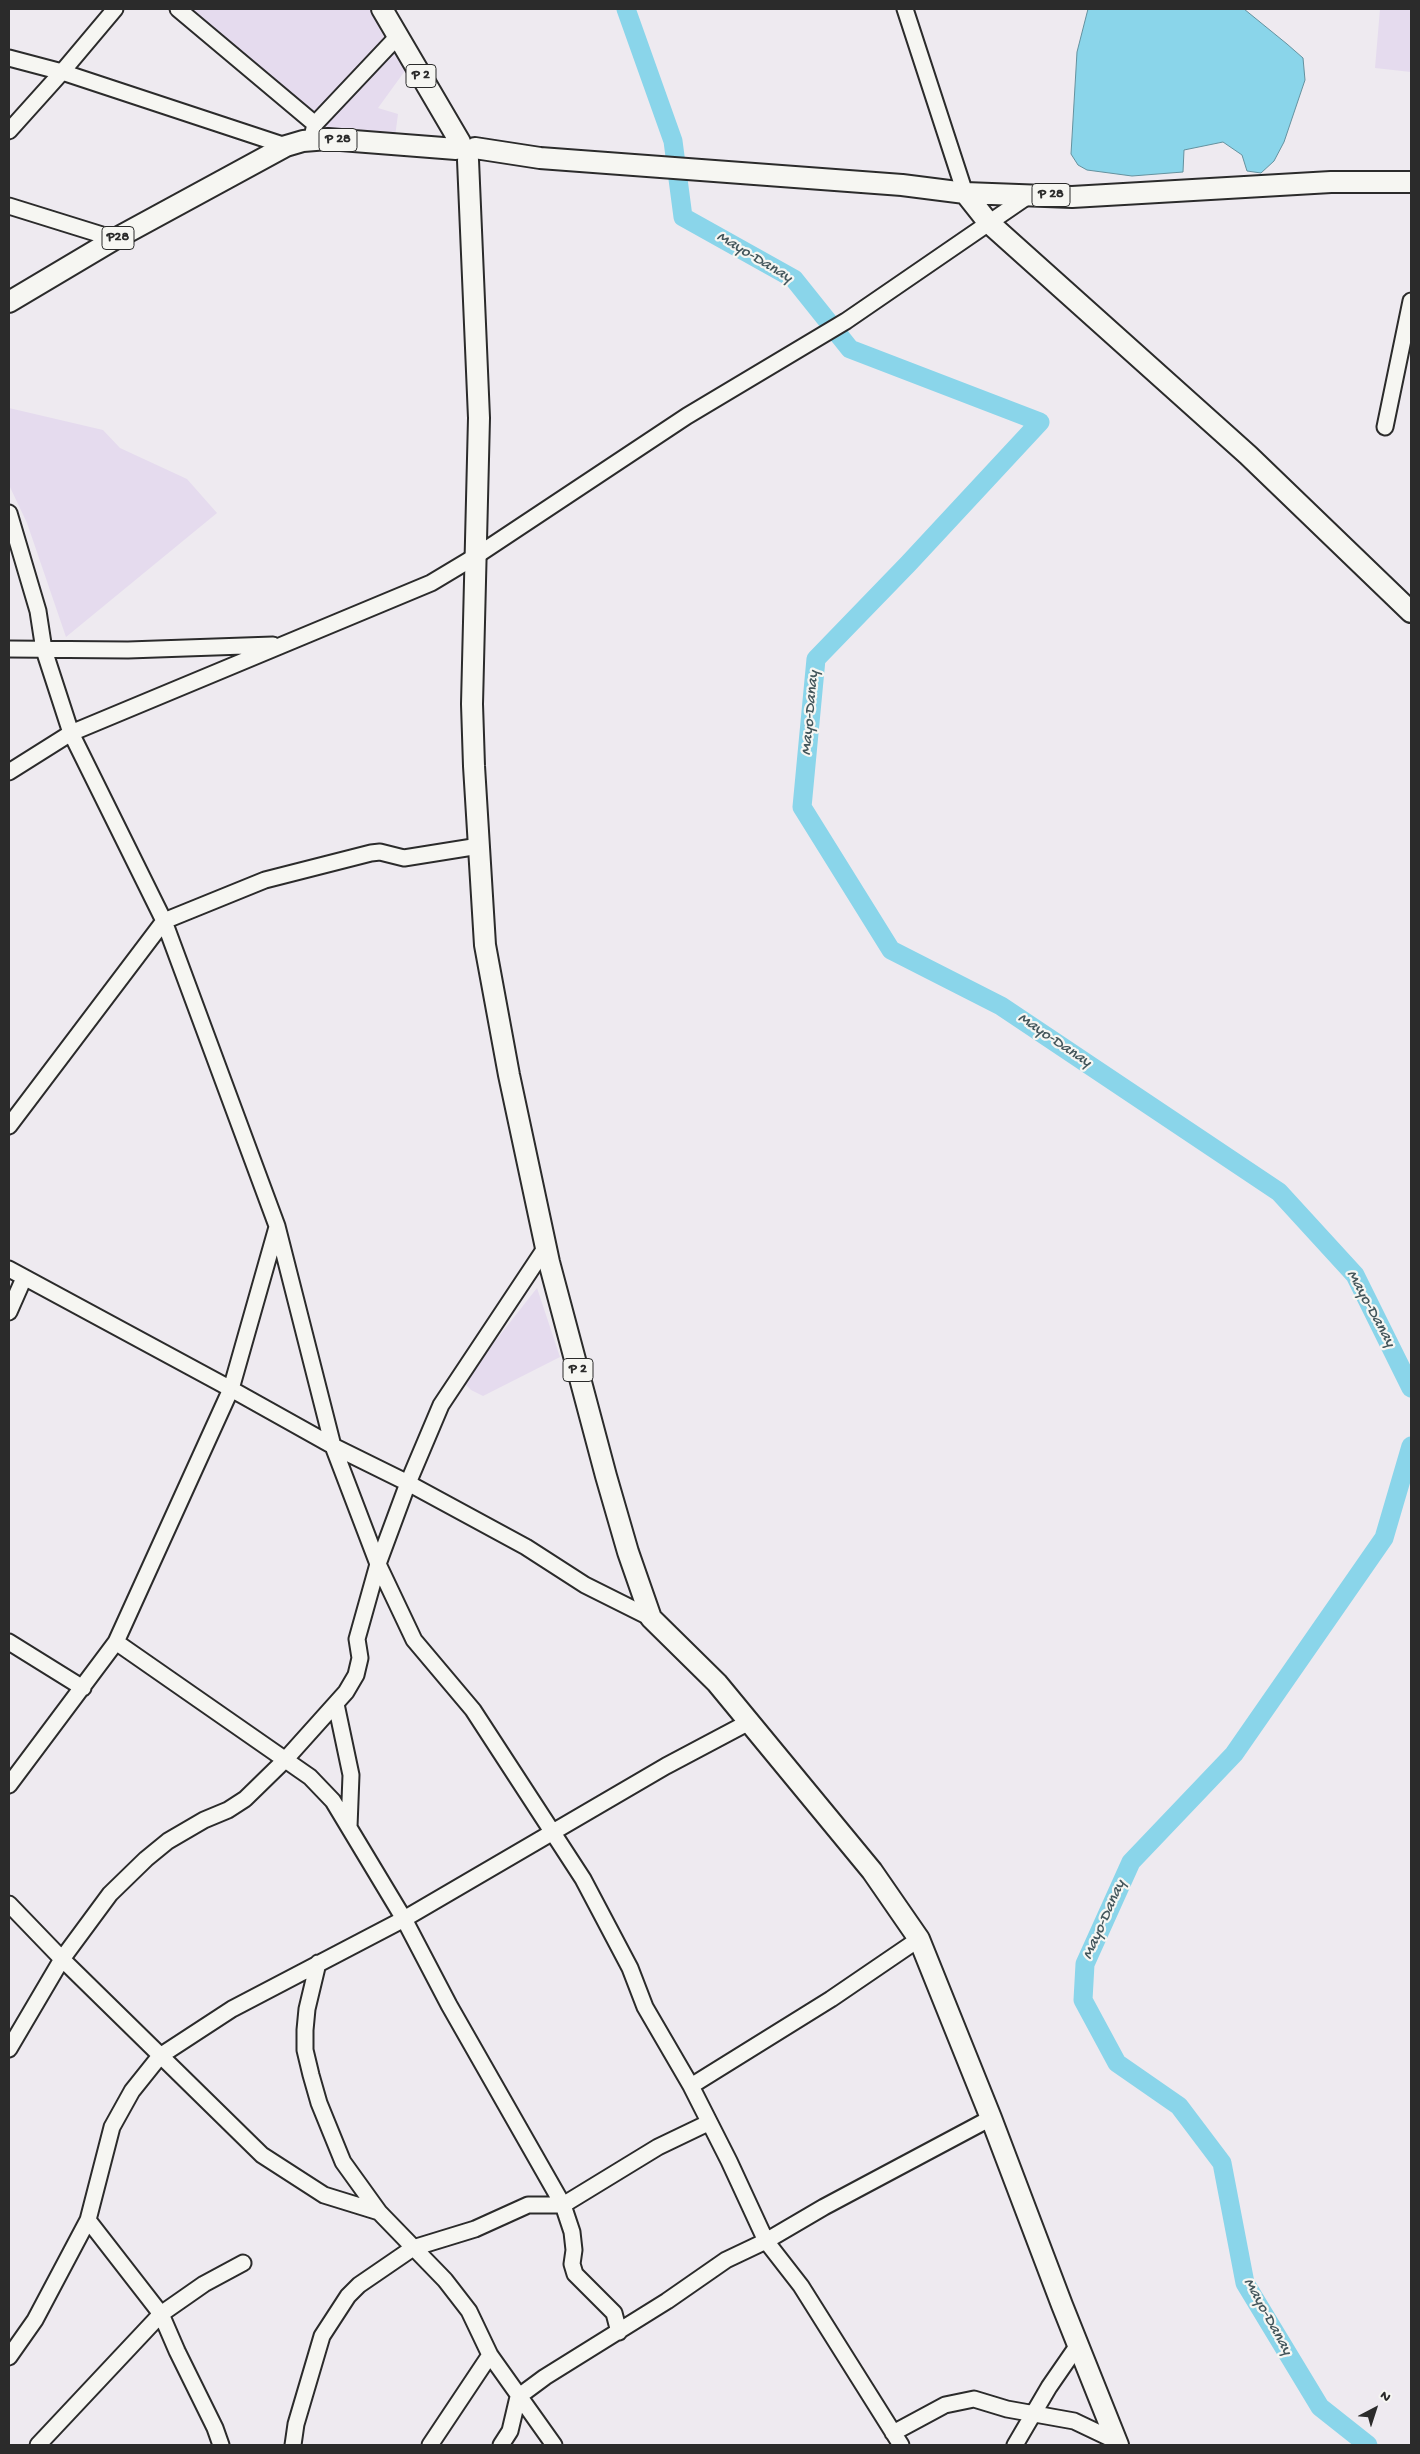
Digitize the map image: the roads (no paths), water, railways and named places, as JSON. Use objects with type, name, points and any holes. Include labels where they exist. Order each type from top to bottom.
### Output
[{"type":"main road","name":"P 2","points":[[382,9],[465,150],[479,418],[472,704],[485,945],[509,1075],[546,1247],[606,1476],[628,1552],[651,1618],[717,1683],[872,1871],[919,1939],[992,2118],[1078,2346],[1117,2443]]},
{"type":"main road","name":"P 28","points":[[229,177],[313,132],[355,141],[540,158],[902,185],[965,193],[1072,197],[1331,182],[1411,182]]},
{"type":"main road","name":"P28","points":[[9,302],[115,239],[229,177]]},
{"type":"main road","points":[[965,193],[988,222],[1248,455],[1411,612]]},
{"type":"street","points":[[9,131],[115,9]]},
{"type":"street","points":[[178,9],[313,132],[398,36]]},
{"type":"street","points":[[905,9],[965,193]]},
{"type":"street","points":[[9,58],[62,72],[286,146]]},
{"type":"street","points":[[9,772],[71,734],[285,644],[411,594],[476,556],[686,416],[846,320],[1031,194]]},
{"type":"street","points":[[9,206],[115,239]]},
{"type":"street","points":[[1385,427],[1411,301]]},
{"type":"street","points":[[9,513],[38,611],[44,650],[71,734],[164,922],[277,1226],[333,1446],[378,1564],[414,1640],[473,1710],[595,1902],[630,1968],[645,2007],[691,2086],[766,2241],[801,2286],[897,2439],[945,2405],[974,2398],[1007,2409],[1074,2421],[1117,2443]]},
{"type":"street","points":[[9,650],[128,650],[285,644]]},
{"type":"street","points":[[9,1126],[164,922],[265,880],[371,853],[380,852],[404,858],[479,846]]},
{"type":"street","points":[[12,1777],[83,1688],[116,1642],[231,1389],[277,1226]]},
{"type":"street","points":[[9,2049],[62,1959],[110,1894],[146,1859],[168,1842],[204,1820],[228,1810],[245,1800],[285,1760],[336,1704],[356,1675],[360,1658],[357,1640],[378,1564],[440,1405],[546,1247]]},
{"type":"street","points":[[9,1269],[333,1446],[526,1547],[585,1585],[651,1618]]},
{"type":"street","points":[[9,1312],[24,1278]]},
{"type":"street","points":[[9,1642],[83,1688]]},
{"type":"street","points":[[116,1642],[310,1777],[325,1791],[349,1827],[404,1919],[449,2005],[563,2205],[572,2232],[574,2250],[572,2264],[575,2274],[614,2313],[619,2332]]},
{"type":"street","points":[[336,1704],[351,1774],[349,1827]]},
{"type":"street","points":[[9,2356],[35,2320],[88,2220],[112,2127],[132,2090],[160,2056],[232,2009],[404,1919],[553,1834],[666,1766],[749,1722]]},
{"type":"street","points":[[9,1904],[62,1959],[262,2155],[324,2195],[379,2212]]},
{"type":"street","points":[[691,2086],[823,2004],[919,1939]]},
{"type":"street","points":[[318,1963],[307,2009],[305,2050],[319,2103],[343,2162],[379,2212],[445,2280],[469,2311],[490,2355],[518,2397],[554,2445]]},
{"type":"street","points":[[501,2445],[510,2431],[518,2397],[545,2376],[619,2332],[726,2260],[766,2241],[824,2207],[992,2118]]},
{"type":"street","points":[[293,2445],[296,2424],[322,2336],[348,2296],[359,2285],[414,2248],[475,2229],[528,2205],[563,2205],[658,2147],[708,2123]]},
{"type":"street","points":[[88,2220],[161,2314],[215,2428],[220,2445]]},
{"type":"street","points":[[38,2445],[161,2314],[204,2284],[243,2263]]},
{"type":"street","points":[[1015,2445],[1049,2387],[1078,2346]]},
{"type":"street","points":[[430,2445],[490,2355]]},
{"type":"water","points":[[1088,9],[1244,9],[1287,44],[1303,58],[1305,80],[1284,142],[1274,161],[1261,173],[1247,171],[1242,155],[1223,142],[1184,150],[1183,172],[1132,176],[1087,170],[1078,165],[1071,154],[1077,52]]},
{"type":"waterway","name":"Mayo-Danay","points":[[626,9],[673,141],[683,217],[794,279],[850,349],[1040,422],[908,564],[816,659],[802,807],[891,950],[1001,1006],[1279,1192],[1355,1275],[1411,1388]]},
{"type":"waterway","name":"Mayo-Danay","points":[[1368,2445],[1320,2407],[1245,2283],[1222,2163],[1179,2106],[1117,2063],[1083,2000],[1085,1964],[1131,1862],[1234,1754],[1384,1538],[1411,1446]]}]
